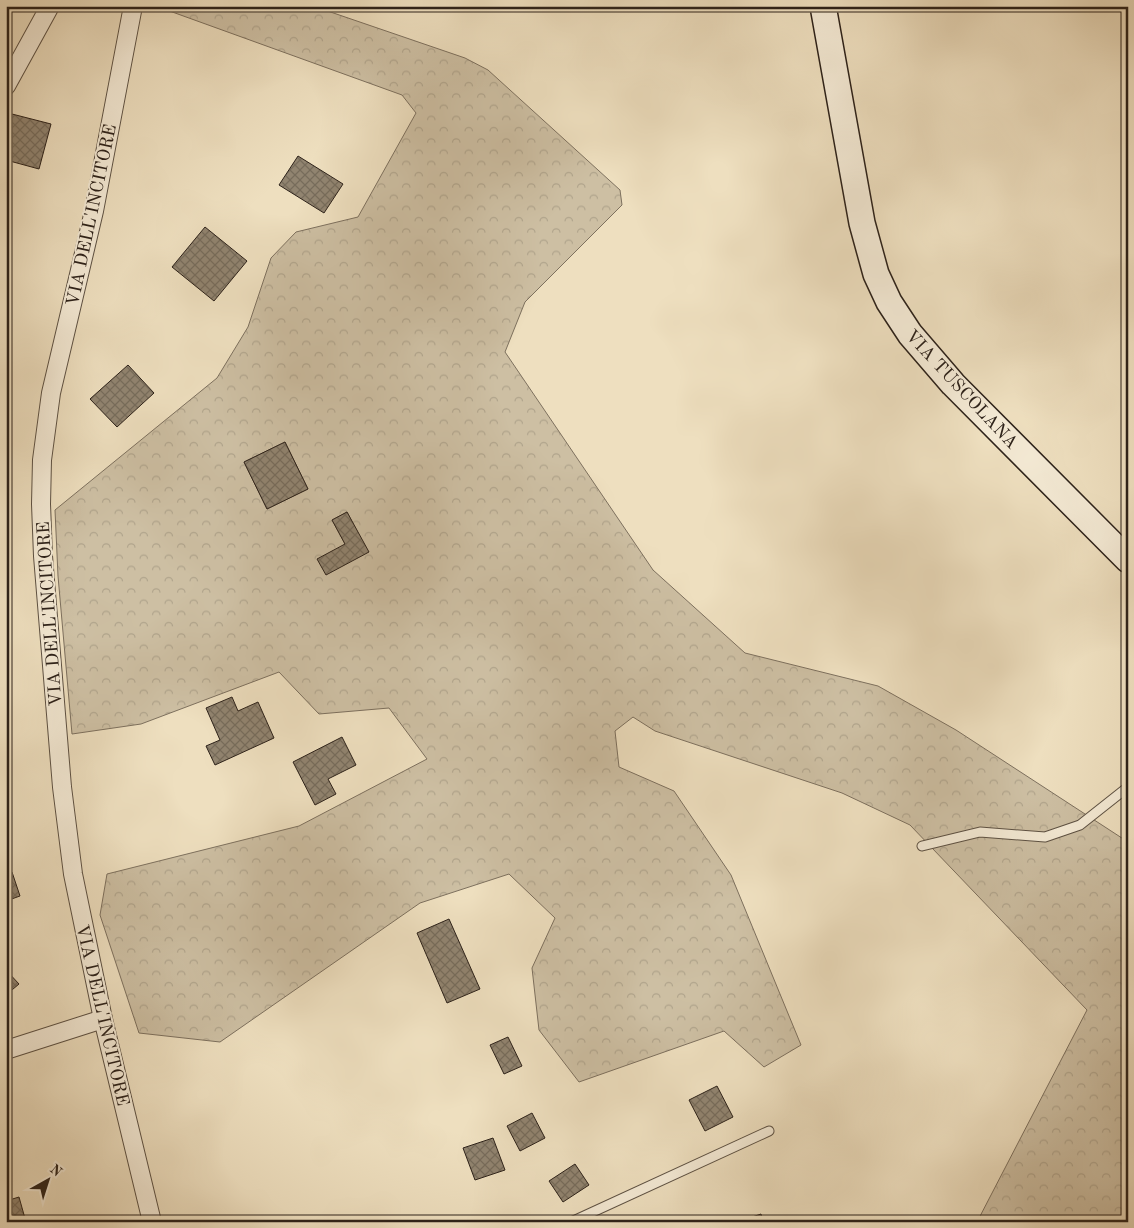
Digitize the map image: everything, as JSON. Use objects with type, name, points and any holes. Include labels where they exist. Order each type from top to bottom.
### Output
[{"type":"main road","name":"VIA TUSCOLANA","points":[[823,6],[864,235],[876,274],[892,308],[910,334],[953,384],[1128,560]]},
{"type":"street","points":[[6,86],[50,6]]},
{"type":"street","name":"VIA DELL'INCITORE","points":[[133,6],[94,211],[51,393],[41,481],[43,556],[65,810],[73,874],[103,1019],[152,1222]]},
{"type":"street","points":[[6,1050],[103,1019]]},
{"type":"lane","points":[[922,846],[980,832],[1045,837],[1080,826],[1128,787]]},
{"type":"lane","points":[[572,1222],[769,1131]]},
{"type":"green space","points":[[163,6],[313,6],[465,58],[488,70],[620,190],[622,205],[525,302],[505,352],[653,570],[745,653],[878,686],[956,730],[1128,842],[1128,1222],[977,1222],[1087,1010],[910,825],[842,793],[655,731],[633,717],[615,731],[619,767],[674,791],[731,875],[801,1045],[764,1067],[724,1031],[579,1082],[539,1030],[532,968],[555,918],[509,874],[420,903],[220,1042],[139,1033],[100,915],[107,874],[299,826],[427,759],[389,708],[319,714],[279,672],[141,724],[72,734],[58,576],[55,510],[217,378],[248,327],[271,258],[296,232],[358,217],[416,113],[402,95],[164,9]],"holes":[[[285,442],[308,489],[267,509],[244,462]],[[347,512],[368,552],[345,544],[332,520]]]},
{"type":"building","points":[[12,114],[51,124],[39,169],[6,160],[6,133]]},
{"type":"building","points":[[298,156],[343,184],[324,213],[279,185]]},
{"type":"building","points":[[205,227],[247,261],[214,301],[172,267]]},
{"type":"building","points":[[128,365],[154,393],[117,427],[90,399]]},
{"type":"building","points":[[285,442],[308,489],[267,509],[244,462]]},
{"type":"building","points":[[347,512],[369,552],[326,575],[317,559],[345,544],[332,520]]},
{"type":"building","points":[[232,697],[238,711],[258,702],[274,738],[215,765],[206,746],[220,740],[206,708]]},
{"type":"building","points":[[342,737],[356,765],[328,779],[336,794],[315,805],[293,762]]},
{"type":"building","points":[[12,872],[20,896],[6,901],[6,874]]},
{"type":"building","points":[[449,919],[480,989],[447,1003],[417,933]]},
{"type":"building","points":[[6,970],[19,984],[6,995]]},
{"type":"building","points":[[508,1037],[522,1066],[504,1074],[490,1045]]},
{"type":"building","points":[[717,1086],[733,1117],[705,1131],[689,1100]]},
{"type":"building","points":[[532,1113],[545,1138],[520,1151],[507,1126]]},
{"type":"building","points":[[493,1138],[505,1170],[475,1180],[463,1148]]},
{"type":"building","points":[[575,1164],[589,1185],[563,1202],[549,1181]]},
{"type":"building","points":[[19,1197],[26,1222],[6,1222],[6,1201]]},
{"type":"building","points":[[761,1214],[763,1222],[740,1222],[740,1221]]}]
